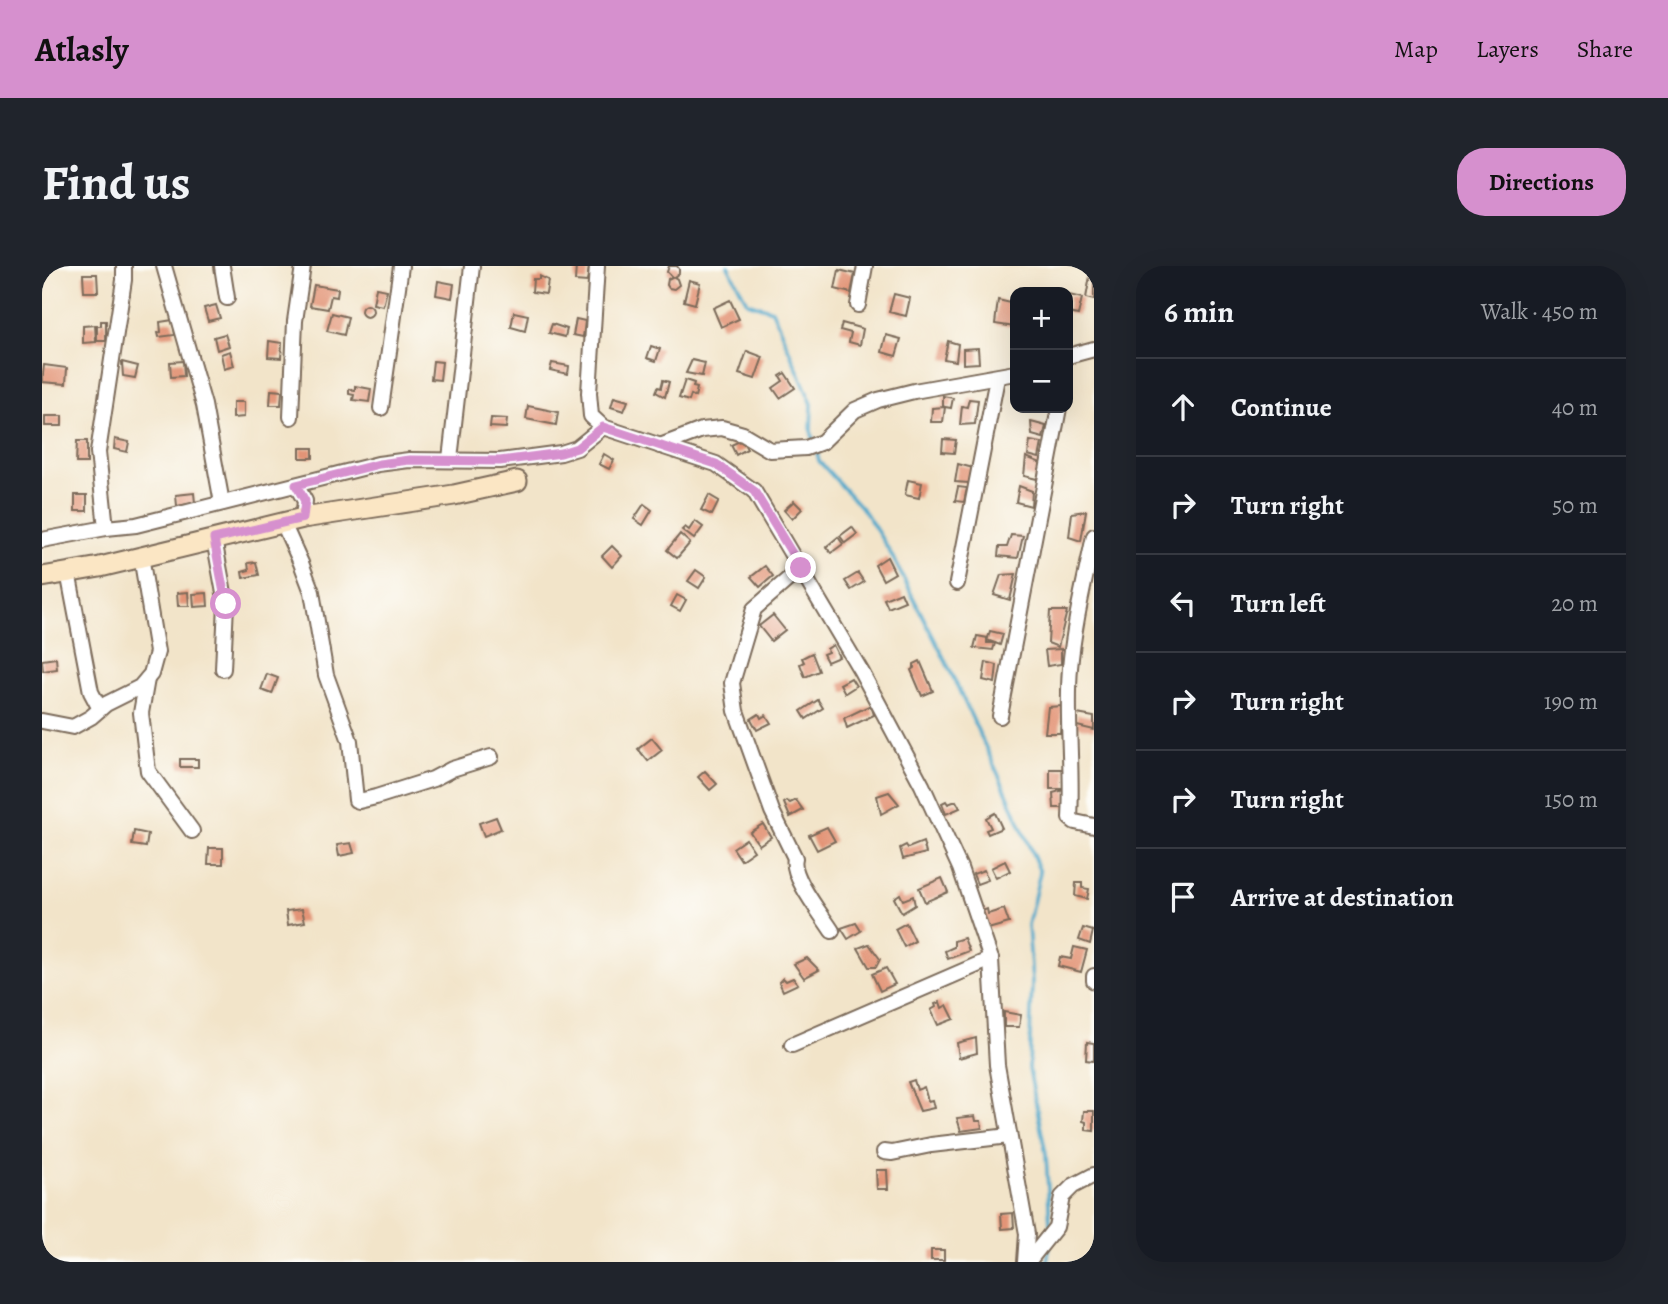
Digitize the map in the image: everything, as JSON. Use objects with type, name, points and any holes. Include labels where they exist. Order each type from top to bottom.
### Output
[{"type":"street","points":[[106,528],[98,452],[124,266]]},
{"type":"street","points":[[164,266],[204,405],[222,503]]},
{"type":"street","points":[[222,266],[227,298]]},
{"type":"street","points":[[291,417],[295,321],[303,266]]},
{"type":"street","points":[[381,408],[401,266]]},
{"type":"street","points":[[450,459],[472,266]]},
{"type":"street","points":[[597,266],[589,393],[591,416],[603,427],[716,464],[754,491],[861,671],[922,785],[960,868],[991,959],[998,1065],[1027,1234],[1026,1262]]},
{"type":"street","points":[[858,305],[864,266]]},
{"type":"street","points":[[1073,358],[1094,349]]},
{"type":"street","points":[[660,446],[702,430],[722,428],[743,434],[770,450],[807,448],[822,442],[855,410],[878,400],[1010,374]]},
{"type":"street","points":[[957,583],[997,378]]},
{"type":"street","points":[[1000,716],[1058,413]]},
{"type":"street","points":[[42,540],[136,525],[379,464],[409,460],[500,461],[561,453],[577,448],[603,427]]},
{"type":"street","points":[[42,576],[100,567],[303,518],[454,495],[517,481]]},
{"type":"street","points":[[296,485],[305,501],[303,518]]},
{"type":"street","points":[[283,523],[312,592],[326,675],[350,741],[356,800],[376,797],[433,779],[452,769],[491,757]]},
{"type":"street","points":[[1094,536],[1078,611],[1070,669],[1070,818],[1094,827]]},
{"type":"street","points":[[214,539],[226,604],[223,669]]},
{"type":"street","points":[[42,721],[73,727],[140,687],[151,674],[157,652],[141,556]]},
{"type":"street","points":[[801,568],[754,609],[732,683],[736,711],[772,811],[795,858],[793,864],[802,884],[832,931]]},
{"type":"street","points":[[68,572],[91,692],[100,709]]},
{"type":"street","points":[[147,679],[141,713],[148,771],[192,831]]},
{"type":"street","points":[[792,1045],[991,959]]},
{"type":"street","points":[[884,1152],[1009,1136]]},
{"type":"street","points":[[1026,1262],[1056,1227],[1062,1197],[1073,1186],[1094,1175]]},
{"type":"building","points":[[576,266],[589,267],[587,282],[575,281]]},
{"type":"building","points":[[669,266],[677,266],[679,269],[679,273],[674,277],[679,285],[674,289],[667,285],[668,279],[672,277],[667,272]]},
{"type":"building","points":[[839,270],[855,274],[851,293],[835,289]]},
{"type":"building","points":[[83,274],[97,274],[98,292],[84,292]]},
{"type":"building","points":[[539,276],[548,280],[546,294],[532,292],[533,279],[539,279]]},
{"type":"building","points":[[1090,276],[1094,276],[1094,300],[1086,298]]},
{"type":"building","points":[[689,280],[700,283],[695,304],[684,301]]},
{"type":"building","points":[[438,281],[454,284],[452,298],[436,295]]},
{"type":"building","points":[[314,285],[338,289],[337,297],[331,296],[328,309],[310,306]]},
{"type":"building","points":[[376,288],[387,290],[383,306],[373,304]]},
{"type":"building","points":[[894,294],[910,298],[906,316],[889,312]]},
{"type":"building","points":[[1073,296],[1082,298],[1078,315],[1073,314]]},
{"type":"building","points":[[730,300],[739,319],[721,327],[713,308]]},
{"type":"building","points":[[998,300],[1010,303],[1010,326],[995,324]]},
{"type":"building","points":[[216,305],[220,318],[208,321],[204,308]]},
{"type":"building","points":[[367,305],[373,311],[367,317],[361,311]]},
{"type":"building","points":[[514,312],[528,315],[525,331],[511,327]]},
{"type":"building","points":[[332,313],[348,317],[344,335],[327,331]]},
{"type":"building","points":[[576,319],[585,321],[583,337],[573,335]]},
{"type":"building","points":[[173,320],[175,335],[159,337],[160,322]]},
{"type":"building","points":[[101,321],[106,321],[106,341],[97,341],[97,326],[101,326]]},
{"type":"building","points":[[842,323],[863,329],[860,345],[849,342],[851,333],[840,330]]},
{"type":"building","points":[[552,324],[567,329],[565,337],[549,333]]},
{"type":"building","points":[[95,325],[96,342],[83,343],[83,326]]},
{"type":"building","points":[[225,334],[229,346],[217,350],[214,337]]},
{"type":"building","points":[[886,335],[901,339],[896,356],[882,352]]},
{"type":"building","points":[[269,341],[282,343],[281,358],[268,357]]},
{"type":"building","points":[[948,341],[958,344],[956,361],[944,359]]},
{"type":"building","points":[[651,346],[660,349],[656,361],[647,358]]},
{"type":"building","points":[[978,348],[979,363],[963,364],[963,349]]},
{"type":"building","points":[[230,351],[234,366],[224,369],[221,354]]},
{"type":"building","points":[[747,351],[763,357],[755,379],[739,374]]},
{"type":"building","points":[[692,360],[705,363],[702,376],[686,373]]},
{"type":"building","points":[[183,361],[184,376],[171,377],[170,362]]},
{"type":"building","points":[[433,361],[442,362],[440,380],[431,379]]},
{"type":"building","points":[[122,362],[138,366],[135,378],[123,376]]},
{"type":"building","points":[[552,363],[569,366],[568,374],[550,370]]},
{"type":"building","points":[[44,365],[67,368],[66,384],[42,382]]},
{"type":"building","points":[[785,373],[795,388],[780,398],[773,388],[783,381],[780,376]]},
{"type":"building","points":[[663,380],[669,382],[665,397],[656,392],[658,387],[661,388]]},
{"type":"building","points":[[685,380],[694,383],[693,387],[697,388],[695,397],[691,395],[689,401],[679,398]]},
{"type":"building","points":[[355,386],[371,389],[369,402],[353,400],[354,395],[349,394],[349,389],[355,390]]},
{"type":"building","points":[[271,390],[282,391],[281,405],[270,405]]},
{"type":"building","points":[[943,396],[953,398],[951,408],[943,406]]},
{"type":"building","points":[[614,397],[628,401],[624,411],[611,407]]},
{"type":"building","points":[[969,399],[978,400],[975,424],[960,425],[962,406],[967,407]]},
{"type":"building","points":[[233,402],[244,402],[244,417],[233,418]]},
{"type":"building","points":[[528,406],[558,412],[556,425],[526,419]]},
{"type":"building","points":[[945,407],[943,422],[931,422],[932,408]]},
{"type":"building","points":[[45,416],[62,416],[62,426],[45,426]]},
{"type":"building","points":[[491,418],[507,419],[506,428],[490,427]]},
{"type":"building","points":[[1031,422],[1046,426],[1043,438],[1032,435]]},
{"type":"building","points":[[115,439],[129,442],[127,452],[114,449]]},
{"type":"building","points":[[943,439],[956,440],[954,453],[942,452]]},
{"type":"building","points":[[742,440],[747,449],[736,455],[731,445]]},
{"type":"building","points":[[77,441],[87,441],[87,463],[76,463]]},
{"type":"building","points":[[1030,441],[1042,443],[1039,458],[1028,455]]},
{"type":"building","points":[[300,448],[313,448],[313,458],[300,458]]},
{"type":"building","points":[[604,454],[614,460],[609,469],[599,464]]},
{"type":"building","points":[[1026,457],[1041,463],[1037,479],[1024,476]]},
{"type":"building","points":[[958,464],[973,468],[969,483],[955,482]]},
{"type":"building","points":[[908,480],[922,483],[919,498],[905,495]]},
{"type":"building","points":[[1019,486],[1032,491],[1031,506],[1016,502]]},
{"type":"building","points":[[958,487],[967,488],[964,502],[955,501]]},
{"type":"building","points":[[194,493],[195,503],[177,506],[176,495]]},
{"type":"building","points":[[75,495],[87,495],[87,511],[75,511]]},
{"type":"building","points":[[709,495],[719,501],[712,515],[701,510]]},
{"type":"building","points":[[794,501],[802,509],[792,519],[784,510]]},
{"type":"building","points":[[644,504],[652,510],[643,525],[634,519]]},
{"type":"building","points":[[1086,511],[1081,541],[1069,537],[1072,513]]},
{"type":"building","points":[[695,521],[703,527],[694,539],[682,530],[685,527],[689,530]]},
{"type":"building","points":[[852,527],[857,534],[845,543],[840,536]]},
{"type":"building","points":[[680,534],[690,543],[677,558],[667,550]]},
{"type":"building","points":[[1011,535],[1023,536],[1018,558],[998,556],[999,547],[1007,547]]},
{"type":"building","points":[[838,537],[843,544],[831,553],[826,547]]},
{"type":"building","points":[[612,546],[622,556],[612,567],[602,556]]},
{"type":"building","points":[[887,557],[895,573],[883,580],[875,565]]},
{"type":"building","points":[[256,562],[259,575],[243,578],[242,572],[249,570],[248,563]]},
{"type":"building","points":[[765,566],[773,576],[760,587],[751,577]]},
{"type":"building","points":[[696,570],[706,577],[699,588],[688,581]]},
{"type":"building","points":[[858,573],[864,582],[851,590],[845,581]]},
{"type":"building","points":[[1016,574],[1010,600],[994,595],[1001,575]]},
{"type":"building","points":[[188,592],[189,606],[178,606],[177,593]]},
{"type":"building","points":[[901,592],[905,601],[888,608],[884,599]]},
{"type":"building","points":[[207,593],[208,606],[194,607],[193,594]]},
{"type":"building","points":[[677,595],[686,600],[680,611],[671,606]]},
{"type":"building","points":[[1050,611],[1067,611],[1058,647],[1048,643]]},
{"type":"building","points":[[773,615],[785,630],[771,641],[759,626]]},
{"type":"building","points":[[990,631],[1003,634],[1000,645],[995,643],[993,650],[974,648],[977,636],[988,638]]},
{"type":"building","points":[[833,645],[839,657],[827,662],[823,654]]},
{"type":"building","points":[[1061,649],[1061,664],[1047,666],[1045,650]]},
{"type":"building","points":[[812,653],[819,671],[805,677],[800,664],[804,662],[802,658]]},
{"type":"building","points":[[56,658],[57,669],[43,671],[42,660]]},
{"type":"building","points":[[920,661],[933,691],[922,696],[911,670],[914,664]]},
{"type":"building","points":[[986,662],[997,665],[995,683],[983,680]]},
{"type":"building","points":[[267,674],[278,678],[272,694],[261,690]]},
{"type":"building","points":[[851,678],[856,686],[845,693],[840,684]]},
{"type":"building","points":[[818,700],[823,708],[806,719],[801,711]]},
{"type":"building","points":[[871,705],[874,715],[847,728],[844,718]]},
{"type":"building","points":[[1062,706],[1060,733],[1045,733],[1048,707]]},
{"type":"building","points":[[759,714],[761,718],[766,715],[771,723],[757,730],[751,719]]},
{"type":"building","points":[[1077,714],[1094,717],[1094,730],[1077,726]]},
{"type":"building","points":[[652,738],[662,750],[648,761],[638,749]]},
{"type":"building","points":[[180,759],[198,759],[198,767],[180,767]]},
{"type":"building","points":[[1050,769],[1066,769],[1067,789],[1050,789]]},
{"type":"building","points":[[705,771],[717,784],[710,790],[698,777]]},
{"type":"building","points":[[1067,789],[1067,808],[1054,808],[1053,793]]},
{"type":"building","points":[[889,792],[899,804],[881,814],[877,796]]},
{"type":"building","points":[[796,800],[803,810],[790,817],[784,803]]},
{"type":"building","points":[[946,801],[948,804],[956,801],[960,808],[946,814],[942,803]]},
{"type":"building","points":[[995,813],[1002,828],[988,834],[986,830],[991,828],[986,818]]},
{"type":"building","points":[[496,817],[501,829],[484,836],[479,823]]},
{"type":"building","points":[[763,824],[771,837],[759,845],[750,832]]},
{"type":"building","points":[[827,827],[835,841],[817,850],[809,835]]},
{"type":"building","points":[[134,831],[148,834],[146,847],[132,845]]},
{"type":"building","points":[[746,839],[754,851],[741,860],[733,848]]},
{"type":"building","points":[[923,842],[926,853],[903,859],[900,848]]},
{"type":"building","points":[[351,843],[354,853],[339,856],[337,845]]},
{"type":"building","points":[[209,848],[223,848],[223,864],[208,864]]},
{"type":"building","points":[[1005,861],[1010,871],[996,878],[991,868]]},
{"type":"building","points":[[984,870],[988,880],[977,884],[973,874]]},
{"type":"building","points":[[942,878],[948,892],[925,902],[919,888]]},
{"type":"building","points":[[1076,883],[1082,883],[1082,888],[1089,889],[1087,899],[1075,896]]},
{"type":"building","points":[[900,894],[903,900],[913,896],[915,905],[902,913],[894,898]]},
{"type":"building","points":[[302,909],[305,922],[288,925],[286,911]]},
{"type":"building","points":[[987,909],[988,914],[1004,909],[1009,923],[988,929],[982,911]]},
{"type":"building","points":[[856,923],[861,931],[848,939],[841,928]]},
{"type":"building","points":[[906,923],[915,941],[904,947],[895,929]]},
{"type":"building","points":[[1083,928],[1093,931],[1090,944],[1079,940]]},
{"type":"building","points":[[964,938],[969,951],[948,959],[945,951],[954,947],[954,941]]},
{"type":"building","points":[[869,944],[880,959],[876,967],[869,967],[858,948]]},
{"type":"building","points":[[1074,947],[1087,950],[1081,972],[1058,966],[1060,957],[1071,959]]},
{"type":"building","points":[[807,958],[819,970],[804,978],[794,964]]},
{"type":"building","points":[[886,968],[895,984],[880,991],[872,974]]},
{"type":"building","points":[[783,978],[786,981],[793,978],[798,984],[783,991],[779,982]]},
{"type":"building","points":[[940,1002],[942,1008],[947,1005],[954,1019],[938,1025],[931,1010]]},
{"type":"building","points":[[1004,1012],[1021,1015],[1019,1027],[1004,1027]]},
{"type":"building","points":[[976,1038],[977,1053],[959,1058],[957,1043]]},
{"type":"building","points":[[1087,1042],[1094,1043],[1094,1061],[1086,1060]]},
{"type":"building","points":[[914,1080],[917,1090],[924,1087],[928,1101],[932,1100],[934,1108],[920,1111],[908,1082]]},
{"type":"building","points":[[1084,1111],[1094,1111],[1094,1131],[1086,1130]]},
{"type":"building","points":[[975,1116],[976,1121],[981,1121],[982,1128],[961,1131],[957,1118]]},
{"type":"building","points":[[876,1170],[887,1170],[888,1189],[877,1189]]},
{"type":"building","points":[[1013,1213],[1014,1228],[1002,1229],[1001,1214]]},
{"type":"building","points":[[931,1250],[944,1250],[944,1260],[931,1260]]},
{"type":"waterway","points":[[728,266],[747,302],[772,310],[812,404],[811,431],[814,441]]},
{"type":"waterway","points":[[816,449],[819,461],[865,512],[890,552],[946,662],[1040,872],[1028,925],[1032,982],[1029,1069],[1046,1154],[1050,1225]]},
{"type":"waterway","points":[[1047,1262],[1050,1243]]},
{"type":"route","points":[[226,604],[214,539],[303,518],[305,501],[296,485],[379,464],[409,460],[500,461],[561,453],[577,448],[603,427],[716,464],[754,491],[801,568]]}]
